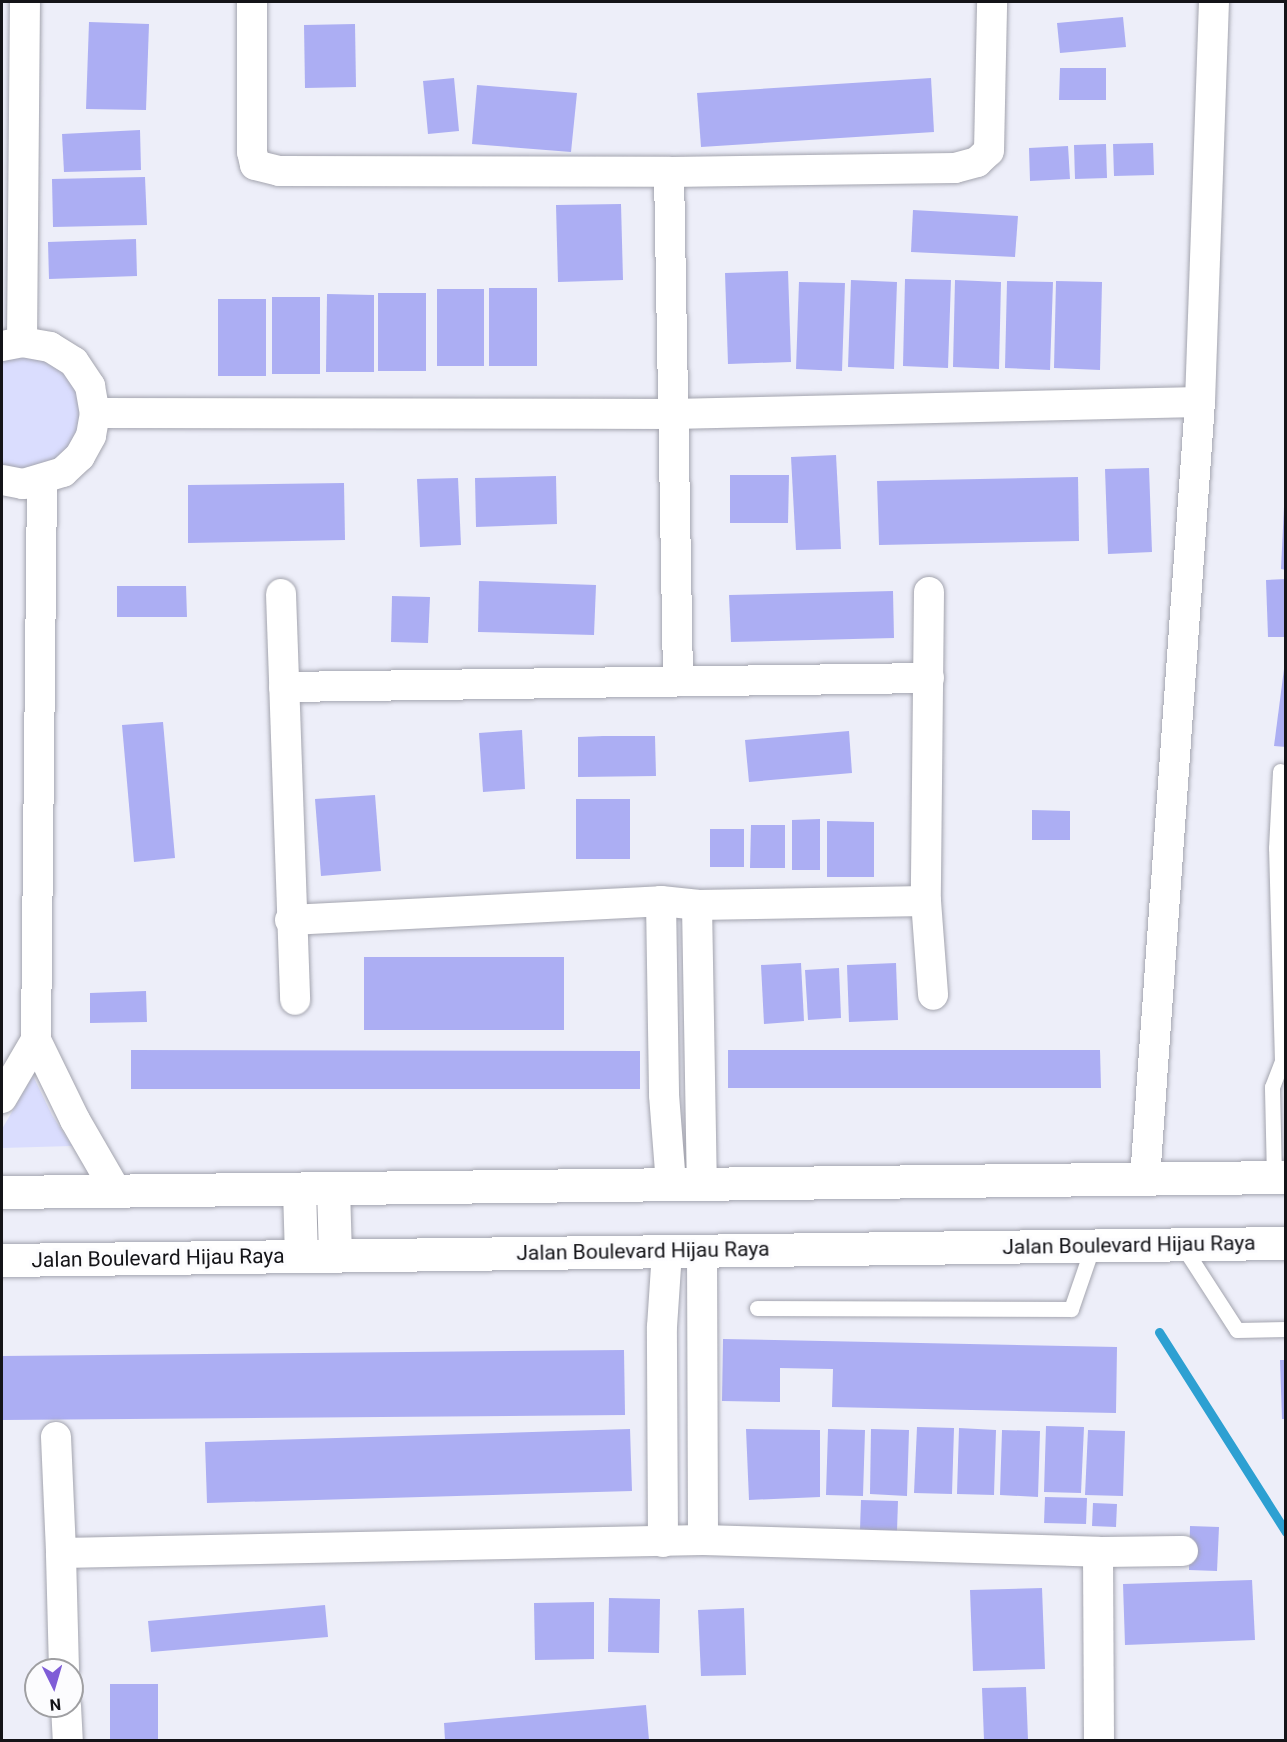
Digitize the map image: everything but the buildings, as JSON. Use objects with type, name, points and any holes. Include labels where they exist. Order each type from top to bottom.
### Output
[{"type":"street","points":[[2,480],[24,484],[42,482],[63,472],[80,456],[91,436],[95,413],[90,386],[74,362],[50,347],[12,344],[25,2]]},
{"type":"street","points":[[252,2],[252,152],[255,165],[279,171],[669,172],[955,168],[977,162],[989,151],[992,2]]},
{"type":"street","points":[[1145,1179],[1200,402],[1214,2]]},
{"type":"street","points":[[669,172],[678,679]]},
{"type":"street","points":[[95,413],[672,414],[1200,402]]},
{"type":"street","points":[[42,482],[36,1040],[75,1120],[116,1191]]},
{"type":"street","points":[[929,592],[926,901],[933,995]]},
{"type":"street","points":[[281,594],[290,920],[295,1000]]},
{"type":"street","points":[[284,687],[678,679],[929,678]]},
{"type":"street","points":[[661,901],[664,1095],[687,1184]]},
{"type":"street","points":[[290,920],[661,901],[697,905],[926,901]]},
{"type":"street","points":[[687,1184],[697,905]]},
{"type":"street","points":[[2,1098],[36,1040]]},
{"type":"street","points":[[2,1192],[1280,1177]]},
{"type":"street","points":[[333,1188],[335,1256]]},
{"type":"street","points":[[299,1189],[301,1256]]},
{"type":"street","name":"Jalan Boulevard Hijau Raya","points":[[2,1260],[1286,1243]]},
{"type":"street","points":[[663,1542],[662,1422],[667,1251]]},
{"type":"street","points":[[702,1251],[703,1540]]},
{"type":"street","points":[[662,1422],[703,1422]]},
{"type":"street","points":[[56,1437],[64,1658]]},
{"type":"street","points":[[61,1553],[703,1540],[1098,1552],[1182,1551]]},
{"type":"street","points":[[1098,1552],[1100,1740]]},
{"type":"street","points":[[67,1718],[68,1740]]},
{"type":"lane","points":[[1280,771],[1284,1064],[1272,1088],[1280,1177]]},
{"type":"lane","points":[[1182,1244],[1237,1330],[1286,1329]]},
{"type":"lane","points":[[757,1308],[1071,1309],[1093,1245]]},
{"type":"shaded area","points":[[22,342],[90,386],[80,456],[2,480],[2,346]]},
{"type":"shaded area","points":[[33,1076],[52,1115],[72,1146],[2,1148],[2,1129]]},
{"type":"waterway","points":[[1159,1332],[1286,1532]]}]
